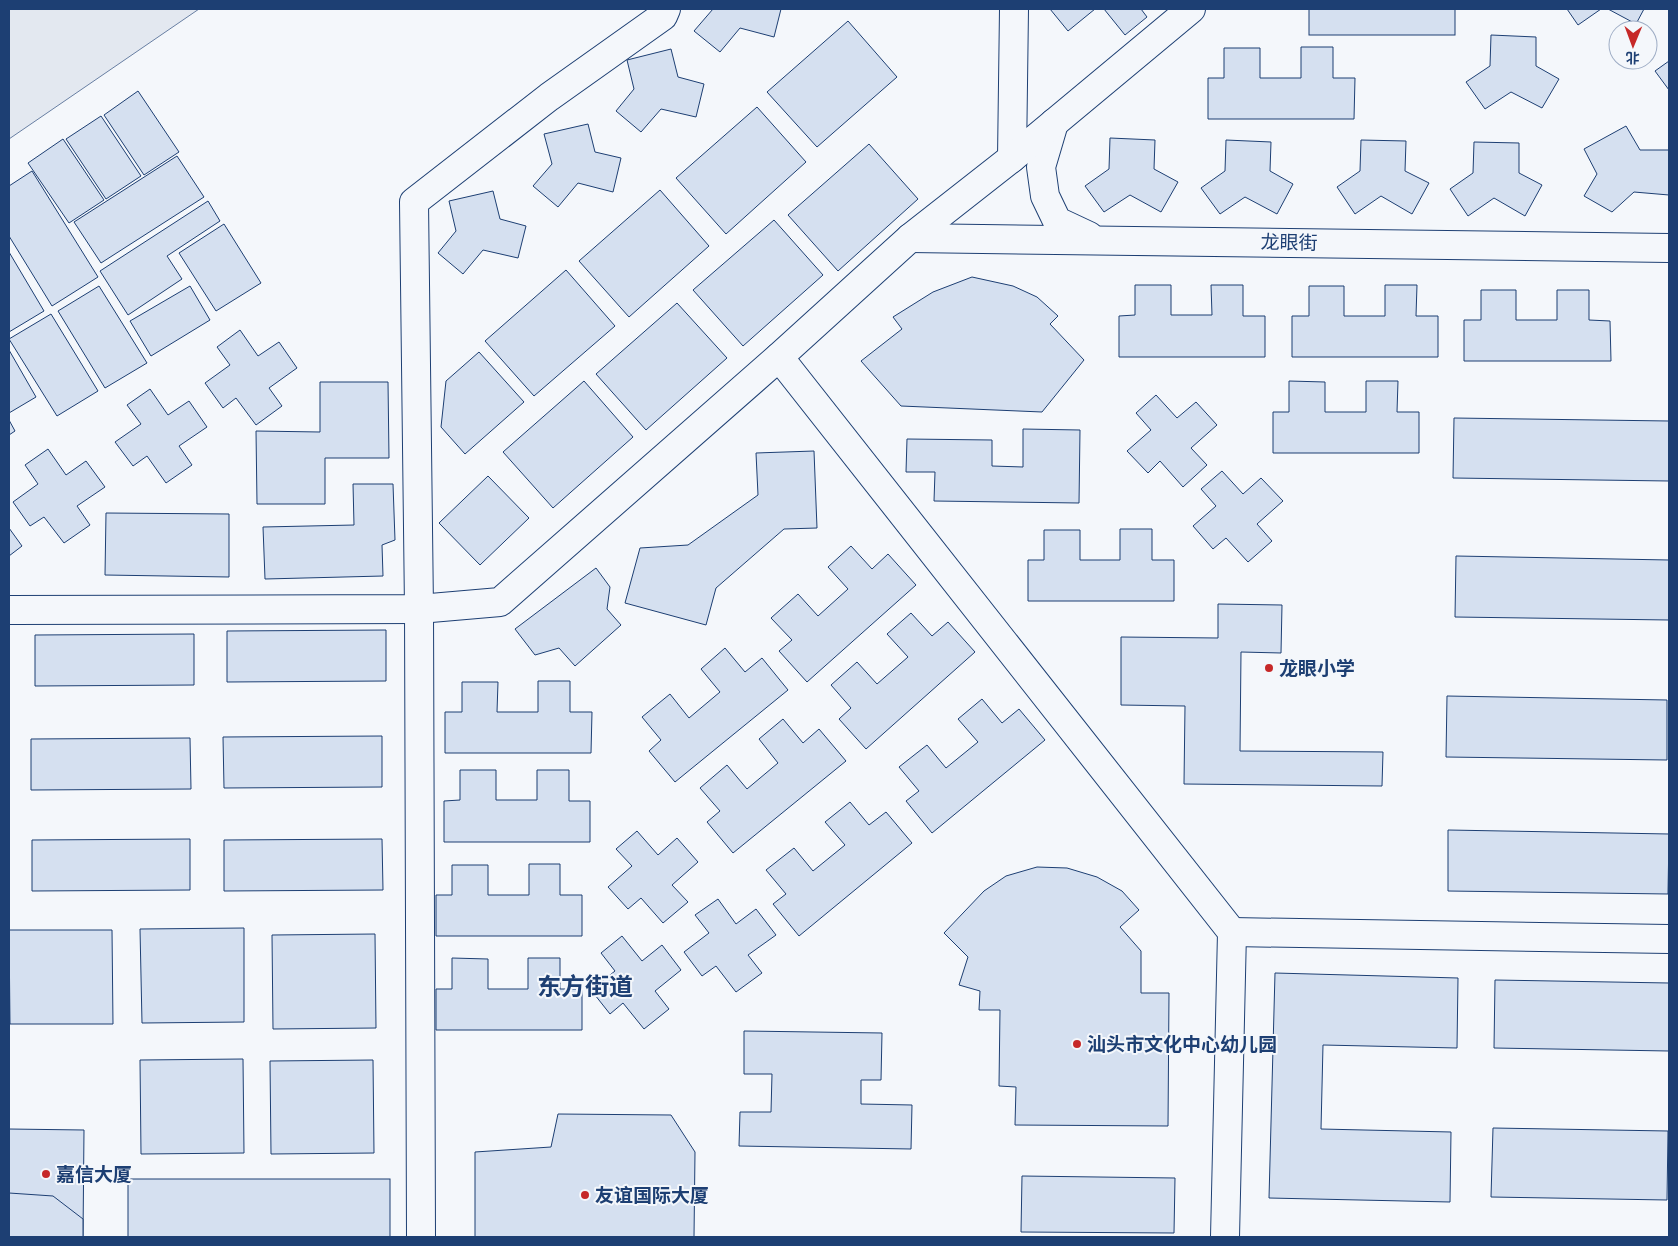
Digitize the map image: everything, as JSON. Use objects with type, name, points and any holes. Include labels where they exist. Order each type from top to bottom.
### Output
[{"type":"street","points":[[421,1237],[419,609],[414,202],[548,97],[663,16],[666,9]]},
{"type":"street","points":[[1012,158],[1014,9]]},
{"type":"street","points":[[9,610],[419,609],[500,602],[779,357],[910,238],[1012,158],[1190,9]]},
{"type":"street","points":[[1054,123],[1040,167],[1045,196],[1057,221],[1095,239]]},
{"type":"street","name":"龙眼街","points":[[910,238],[1669,248]]},
{"type":"street","points":[[779,357],[1232,932],[1225,1237]]},
{"type":"street","points":[[1232,932],[1669,939]]},
{"type":"shaded area","points":[[9,9],[199,9],[9,139]]},
{"type":"building","points":[[713,9],[781,9],[774,37],[740,28],[720,52],[694,31]]},
{"type":"building","points":[[1050,9],[1095,9],[1068,31]]},
{"type":"building","points":[[1104,9],[1141,9],[1147,17],[1125,35]]},
{"type":"building","points":[[1309,9],[1455,9],[1455,35],[1309,35]]},
{"type":"building","points":[[1567,9],[1601,9],[1578,25]]},
{"type":"building","points":[[1608,9],[1644,9],[1638,20],[1629,20]]},
{"type":"building","points":[[848,21],[897,77],[817,147],[767,92]]},
{"type":"building","points":[[1491,35],[1536,37],[1536,66],[1559,79],[1542,108],[1511,92],[1485,109],[1466,82],[1490,66]]},
{"type":"building","points":[[1301,47],[1333,47],[1333,78],[1355,78],[1354,119],[1208,119],[1208,78],[1224,78],[1224,48],[1260,48],[1260,78],[1301,78]]},
{"type":"building","points":[[671,49],[678,77],[704,84],[696,117],[661,109],[641,132],[616,111],[634,89],[627,60]]},
{"type":"building","points":[[1669,61],[1669,90],[1655,71]]},
{"type":"building","points":[[138,91],[179,152],[144,175],[104,115]]},
{"type":"building","points":[[757,107],[806,162],[726,234],[676,178]]},
{"type":"building","points":[[101,116],[141,176],[106,199],[66,139]]},
{"type":"building","points":[[588,124],[595,152],[621,158],[613,192],[578,183],[558,207],[533,186],[552,164],[544,134]]},
{"type":"building","points":[[1626,126],[1640,150],[1669,150],[1669,195],[1634,192],[1612,212],[1584,196],[1597,174],[1584,149]]},
{"type":"building","points":[[1110,138],[1155,140],[1154,169],[1178,182],[1161,212],[1130,195],[1104,212],[1085,186],[1109,169]]},
{"type":"building","points":[[63,139],[104,200],[69,223],[28,163]]},
{"type":"building","points":[[1226,140],[1271,142],[1270,171],[1293,184],[1277,214],[1245,197],[1220,214],[1201,188],[1225,171]]},
{"type":"building","points":[[1361,140],[1406,141],[1405,171],[1429,183],[1412,214],[1381,196],[1355,214],[1337,187],[1360,171]]},
{"type":"building","points":[[1474,142],[1519,143],[1519,173],[1542,185],[1525,216],[1494,198],[1468,216],[1450,189],[1473,173]]},
{"type":"building","points":[[869,144],[918,199],[838,271],[788,215]]},
{"type":"building","points":[[177,156],[204,197],[101,263],[74,222]]},
{"type":"building","points":[[32,171],[98,277],[52,306],[9,236],[9,186]]},
{"type":"building","points":[[660,190],[709,246],[629,317],[579,261]]},
{"type":"building","points":[[493,191],[500,219],[526,226],[518,258],[483,250],[463,274],[438,253],[456,231],[449,201]]},
{"type":"building","points":[[208,201],[220,221],[167,256],[182,279],[128,315],[100,271]]},
{"type":"building","points":[[774,220],[823,275],[743,346],[693,290]]},
{"type":"building","points":[[224,224],[261,283],[216,311],[179,253]]},
{"type":"building","points":[[9,252],[44,311],[9,332]]},
{"type":"building","points":[[566,270],[615,326],[534,396],[485,341]]},
{"type":"building","points":[[972,277],[1013,286],[1037,297],[1058,316],[1050,324],[1084,360],[1042,412],[901,406],[861,361],[902,329],[893,317],[933,292]]},
{"type":"building","points":[[1135,285],[1171,285],[1171,315],[1212,315],[1211,285],[1243,285],[1243,316],[1265,316],[1265,357],[1119,357],[1119,316],[1135,315]]},
{"type":"building","points":[[1385,285],[1417,285],[1416,316],[1438,316],[1438,357],[1292,357],[1292,316],[1309,316],[1309,286],[1344,286],[1344,316],[1385,316]]},
{"type":"building","points":[[99,286],[147,363],[105,388],[58,311]]},
{"type":"building","points":[[190,286],[210,320],[151,356],[130,321]]},
{"type":"building","points":[[1481,290],[1516,290],[1516,320],[1557,320],[1557,290],[1589,290],[1589,320],[1610,321],[1611,361],[1464,361],[1464,320],[1481,320]]},
{"type":"building","points":[[677,303],[727,358],[646,430],[596,374]]},
{"type":"building","points":[[51,314],[98,391],[57,416],[9,339]]},
{"type":"building","points":[[240,330],[258,356],[279,342],[297,368],[269,388],[282,406],[256,425],[236,398],[223,408],[205,383],[230,365],[217,347]]},
{"type":"building","points":[[9,350],[36,397],[9,413]]},
{"type":"building","points":[[479,352],[524,402],[465,454],[441,427],[446,381]]},
{"type":"building","points":[[584,381],[633,437],[553,508],[503,452]]},
{"type":"building","points":[[1289,381],[1325,382],[1325,412],[1366,412],[1366,381],[1398,381],[1397,412],[1419,412],[1419,453],[1273,453],[1273,412],[1289,412]]},
{"type":"building","points":[[320,382],[388,382],[389,458],[325,458],[325,504],[257,504],[256,431],[320,432]]},
{"type":"building","points":[[150,389],[168,415],[189,401],[207,427],[179,446],[192,465],[166,483],[147,456],[133,466],[115,442],[141,424],[127,405]]},
{"type":"building","points":[[1156,395],[1177,418],[1196,402],[1217,425],[1191,448],[1207,465],[1183,487],[1160,461],[1148,473],[1127,451],[1151,430],[1136,413]]},
{"type":"building","points":[[1454,418],[1669,421],[1669,481],[1453,478]]},
{"type":"building","points":[[9,420],[15,431],[9,435]]},
{"type":"building","points":[[1023,429],[1080,430],[1079,503],[934,501],[935,472],[906,472],[907,439],[992,440],[992,466],[1023,467]]},
{"type":"building","points":[[48,449],[66,475],[86,461],[105,487],[77,506],[90,525],[64,543],[44,517],[30,526],[13,502],[38,484],[25,465]]},
{"type":"building","points":[[814,451],[817,528],[784,529],[716,588],[706,625],[625,603],[640,548],[688,545],[758,495],[756,453]]},
{"type":"building","points":[[1222,471],[1243,494],[1261,478],[1283,501],[1257,524],[1272,541],[1248,562],[1226,538],[1213,549],[1193,526],[1216,506],[1201,489]]},
{"type":"building","points":[[488,476],[529,518],[480,565],[439,523]]},
{"type":"building","points":[[353,484],[393,484],[395,540],[382,545],[383,576],[265,579],[263,527],[354,525]]},
{"type":"building","points":[[106,513],[229,514],[229,577],[105,575]]},
{"type":"building","points":[[9,528],[22,546],[9,556]]},
{"type":"building","points":[[1120,529],[1152,529],[1152,560],[1174,560],[1174,601],[1028,601],[1028,560],[1044,560],[1044,530],[1080,530],[1080,560],[1120,560]]},
{"type":"building","points":[[851,546],[872,569],[888,554],[916,585],[807,682],[779,651],[792,640],[771,618],[798,594],[818,616],[848,589],[828,567]]},
{"type":"building","points":[[1456,556],[1669,560],[1669,620],[1455,617]]},
{"type":"building","points":[[596,568],[610,587],[607,609],[621,625],[575,666],[559,648],[535,655],[515,629]]},
{"type":"building","points":[[1218,604],[1282,605],[1281,653],[1241,652],[1240,751],[1383,752],[1382,786],[1184,784],[1185,706],[1121,705],[1121,637],[1218,638]]},
{"type":"building","points":[[911,613],[932,636],[948,622],[975,652],[866,749],[839,719],[851,708],[831,685],[857,662],[877,684],[908,657],[887,634]]},
{"type":"building","points":[[386,630],[386,681],[227,682],[227,631]]},
{"type":"building","points":[[194,634],[194,685],[35,686],[35,635]]},
{"type":"building","points":[[725,648],[745,672],[762,658],[788,690],[675,782],[649,751],[661,740],[642,717],[670,694],[689,718],[720,692],[701,669]]},
{"type":"building","points":[[538,681],[570,681],[570,712],[592,712],[591,753],[445,753],[445,712],[462,712],[462,682],[498,682],[497,712],[538,712]]},
{"type":"building","points":[[1447,696],[1667,700],[1667,760],[1446,757]]},
{"type":"building","points":[[982,699],[1002,723],[1019,709],[1045,740],[932,833],[906,801],[919,791],[899,767],[927,745],[946,768],[978,742],[958,719]]},
{"type":"building","points":[[783,719],[803,743],[819,729],[846,761],[733,853],[707,822],[720,811],[700,788],[727,765],[747,789],[778,763],[759,739]]},
{"type":"building","points":[[382,736],[382,787],[224,788],[223,737]]},
{"type":"building","points":[[190,738],[191,789],[31,790],[31,739]]},
{"type":"building","points":[[460,770],[496,770],[496,800],[537,800],[537,770],[569,770],[569,801],[590,801],[590,842],[444,842],[444,801],[460,800]]},
{"type":"building","points":[[850,802],[869,825],[886,812],[912,843],[799,936],[773,904],[786,894],[766,870],[794,848],[813,871],[845,845],[825,822]]},
{"type":"building","points":[[1448,830],[1669,834],[1668,894],[1448,891]]},
{"type":"building","points":[[637,831],[658,855],[677,838],[698,862],[672,885],[688,902],[663,923],[641,898],[628,909],[608,887],[632,866],[616,849]]},
{"type":"building","points":[[190,839],[190,890],[32,891],[32,840]]},
{"type":"building","points":[[382,839],[383,890],[224,891],[224,840]]},
{"type":"building","points":[[529,864],[560,864],[560,895],[582,895],[582,936],[436,936],[436,895],[452,895],[452,865],[488,865],[488,895],[529,895]]},
{"type":"building","points":[[1037,867],[1067,868],[1097,877],[1122,891],[1139,910],[1120,927],[1141,951],[1141,993],[1169,993],[1168,1126],[1015,1125],[1016,1087],[999,1086],[1000,1010],[979,1010],[980,991],[959,985],[968,957],[944,933],[984,891],[1006,876]]},
{"type":"building","points":[[718,899],[736,924],[756,909],[776,935],[748,955],[762,973],[736,992],[716,966],[702,976],[684,952],[709,933],[695,915]]},
{"type":"building","points":[[244,928],[244,1022],[142,1023],[140,929]]},
{"type":"building","points":[[9,930],[112,930],[113,1024],[10,1024]]},
{"type":"building","points":[[375,934],[376,1028],[273,1029],[272,935]]},
{"type":"building","points":[[622,936],[642,961],[662,945],[681,970],[655,991],[669,1009],[644,1029],[623,1003],[610,1014],[591,990],[615,971],[601,953]]},
{"type":"building","points":[[452,958],[488,959],[488,989],[528,989],[528,958],[560,958],[560,989],[582,989],[582,1030],[436,1030],[436,989],[452,989]]},
{"type":"building","points":[[1275,973],[1458,978],[1457,1048],[1323,1045],[1321,1129],[1451,1132],[1450,1202],[1269,1198]]},
{"type":"building","points":[[1495,980],[1669,983],[1669,1051],[1494,1048]]},
{"type":"building","points":[[744,1031],[882,1033],[881,1080],[861,1080],[861,1104],[912,1105],[911,1149],[739,1146],[740,1112],[771,1112],[772,1074],[744,1074]]},
{"type":"building","points":[[243,1059],[244,1153],[141,1154],[140,1060]]},
{"type":"building","points":[[373,1060],[374,1153],[271,1154],[270,1061]]},
{"type":"building","name":"友谊国际大厦","points":[[558,1114],[671,1115],[695,1152],[694,1237],[475,1237],[475,1152],[551,1147]]},
{"type":"building","points":[[1493,1128],[1668,1131],[1667,1200],[1491,1197]]},
{"type":"building","name":"嘉信大厦","points":[[9,1129],[84,1130],[83,1237],[9,1237]]},
{"type":"building","points":[[1022,1176],[1175,1178],[1174,1233],[1021,1232]]},
{"type":"building","points":[[128,1179],[390,1179],[390,1237],[128,1237]]},
{"type":"building","name":"嘉信大厦","points":[[9,1193],[53,1196],[83,1219],[83,1237],[9,1237]]},
{"type":"place","name":"龙眼小学","points":[[1269,668]]},
{"type":"place","name":"汕头市文化中心幼儿园","points":[[1077,1044]]},
{"type":"place","name":"嘉信大厦","points":[[46,1174]]},
{"type":"place","name":"友谊国际大厦","points":[[585,1195]]},
{"type":"district","name":"东方街道","points":[[585,987]]}]
